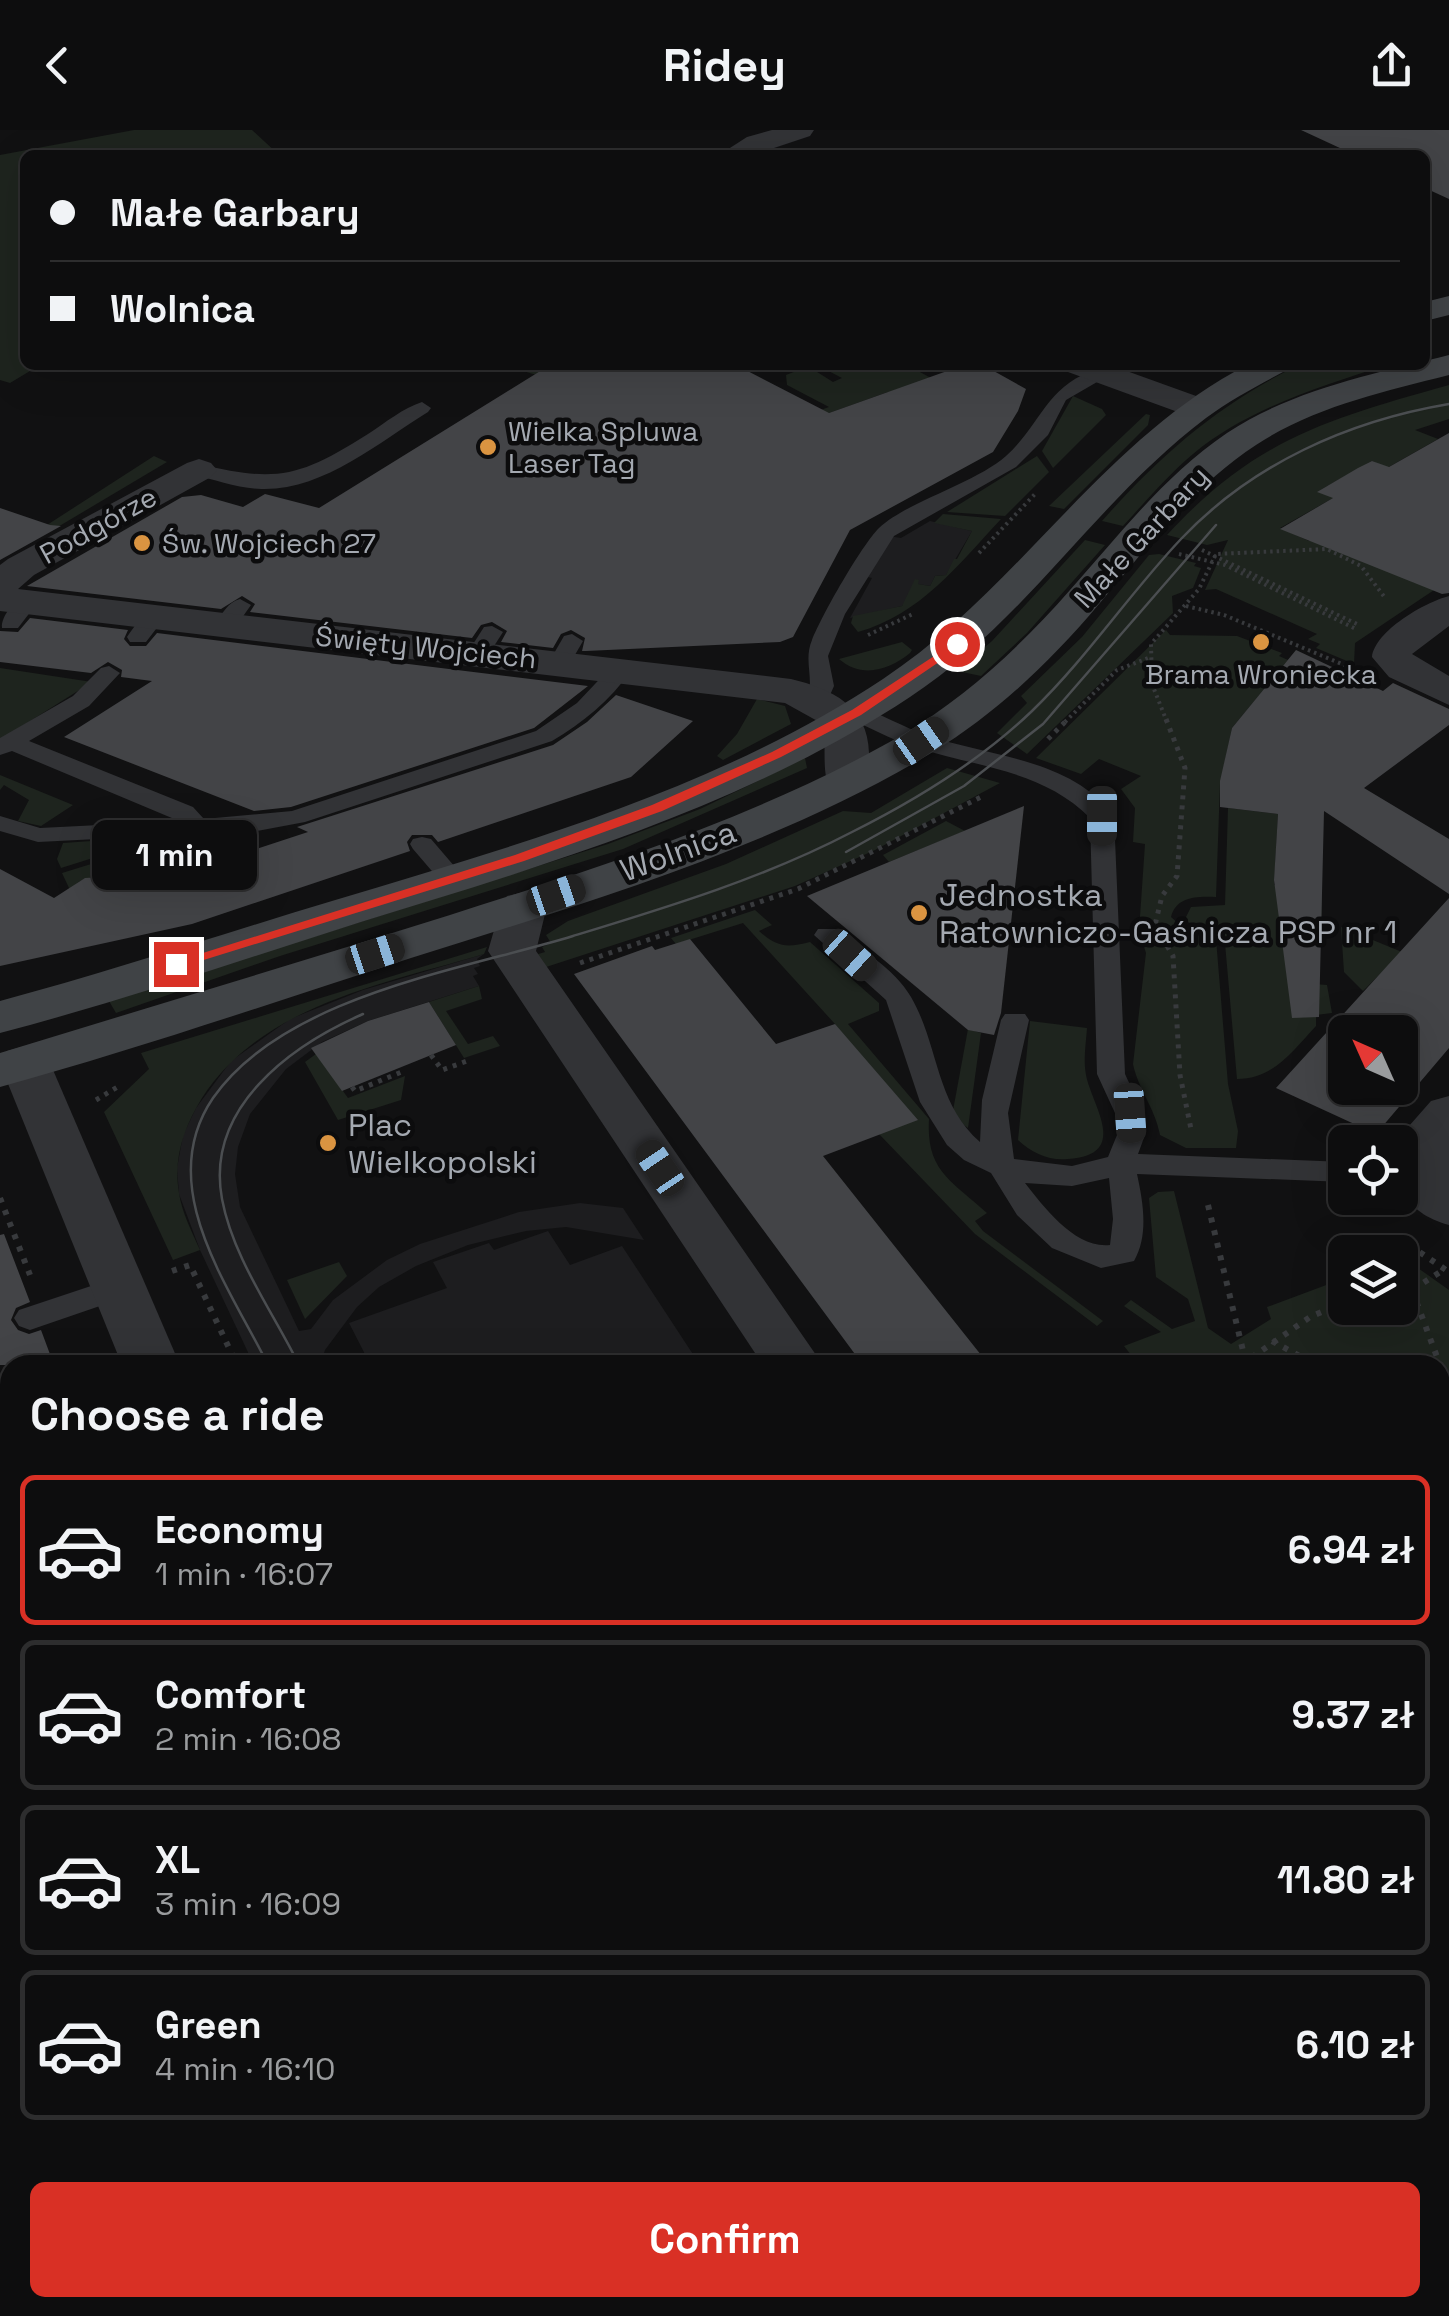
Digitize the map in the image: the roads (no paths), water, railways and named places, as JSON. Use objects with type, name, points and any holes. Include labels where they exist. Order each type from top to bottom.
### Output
[{"type":"street","points":[[744,149],[801,130]]},
{"type":"street","name":"Małe Garbary","points":[[921,741],[1002,682],[1081,601],[1160,510],[1241,439],[1338,396],[1449,365]]},
{"type":"street","points":[[1088,370],[1198,408]]},
{"type":"street","name":"Małe Garbary","points":[[839,711],[936,662],[979,626],[1143,454],[1198,408],[1263,370]]},
{"type":"street","name":"Podgórze","points":[[9,602],[21,568],[199,470]]},
{"type":"street","name":"Święty Wojciech","points":[[9,602],[146,626],[233,614],[365,650],[486,642],[566,652],[620,671],[792,691],[839,711]]},
{"type":"street","points":[[1449,608],[1378,636],[1403,668],[1449,693]]},
{"type":"street","points":[[839,711],[850,746],[847,782]]},
{"type":"street","name":"Wolnica","points":[[8,1050],[452,880],[657,808],[839,711]]},
{"type":"street","name":"Wolnica","points":[[8,1050],[524,906],[713,840],[847,782],[921,741]]},
{"type":"street","points":[[524,906],[512,951],[787,1355]]},
{"type":"street","points":[[8,1050],[142,1281],[149,1355]]},
{"type":"street","points":[[1424,1186],[1422,1144],[1449,1113]]},
{"type":"lane","points":[[1015,1020],[992,1128],[1016,1196],[1032,1215],[1077,1247],[1102,1258],[1124,1253],[1129,1236],[1128,1199],[1120,1164],[1131,1135],[1130,1113],[1111,1074],[1102,816],[1077,792],[980,755],[921,741],[839,711],[823,686],[818,656],[834,614],[886,532],[1009,463],[1040,431],[1059,397],[1088,370]]},
{"type":"lane","points":[[199,470],[258,483],[287,480],[326,464],[422,408]]},
{"type":"lane","points":[[0,823],[38,834],[257,824],[383,798],[544,736],[566,724],[620,671]]},
{"type":"lane","points":[[6,745],[82,702],[109,673]]},
{"type":"lane","points":[[6,745],[184,812],[198,827]]},
{"type":"lane","points":[[422,844],[452,880]]},
{"type":"lane","points":[[827,935],[897,996],[940,1118],[955,1140],[1005,1168],[1072,1178],[1097,1174],[1120,1164],[1328,1172]]},
{"type":"lane","points":[[30,1318],[142,1281]]},
{"type":"tram line","points":[[263,1355],[203,1235],[191,1166],[197,1131],[213,1098],[244,1063],[284,1034],[378,991],[573,936],[715,890],[785,864],[900,807],[969,763],[1032,711],[1181,539],[1239,489],[1270,468],[1339,434],[1449,404]]},
{"type":"tram line","points":[[846,852],[964,786],[1043,724],[1216,525]]},
{"type":"tram line","points":[[294,1355],[235,1242],[222,1199],[220,1166],[227,1136],[240,1109],[259,1084],[308,1044],[363,1014]]},
{"type":"place","name":"Wielka Spluwa Laser Tag","points":[[488,447]]},
{"type":"place","name":"Św. Wojciech 27","points":[[142,543]]},
{"type":"place","name":"Brama Wroniecka","points":[[1261,642]]},
{"type":"place","name":"Jednostka Ratowniczo-Gaśnicza PSP nr 1","points":[[919,913]]},
{"type":"place","name":"Plac Wielkopolski","points":[[328,1143]]}]
